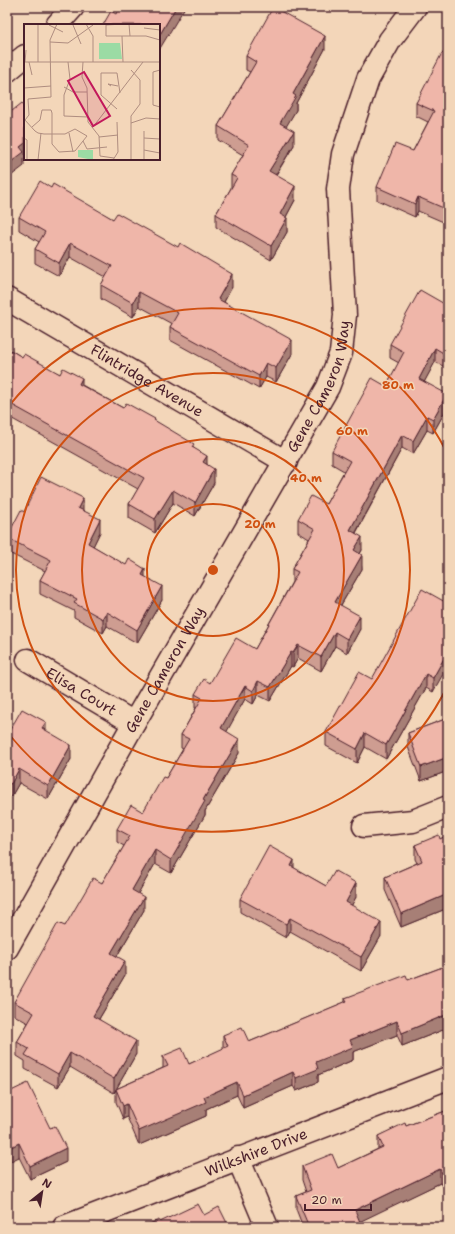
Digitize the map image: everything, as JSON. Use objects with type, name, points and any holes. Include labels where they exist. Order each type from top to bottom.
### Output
[{"type":"street","points":[[58,24],[73,7]]},
{"type":"street","name":"Gene Cameron Way","points":[[7,948],[134,723],[328,387],[341,353],[345,315],[338,189],[343,154],[368,79],[390,40],[415,7]]},
{"type":"street","points":[[7,71],[24,57]]},
{"type":"street","name":"Flintridge Avenue","points":[[7,299],[286,462]]},
{"type":"street","name":"Elisa Court","points":[[28,660],[134,723]]},
{"type":"street","points":[[364,826],[413,821],[448,807]]},
{"type":"street","name":"Wilkshire Drive","points":[[64,1227],[238,1158],[448,1078]]},
{"type":"street","points":[[238,1158],[268,1227]]},
{"type":"building","points":[[120,7],[176,7],[160,34],[160,24],[104,24],[111,11],[116,14]]},
{"type":"building","points":[[273,7],[325,36],[293,94],[296,96],[280,123],[294,131],[269,171],[295,186],[280,214],[287,218],[271,246],[216,214],[237,178],[231,175],[249,145],[218,126],[256,62],[246,56]]},
{"type":"building","points":[[442,53],[448,56],[448,210],[418,197],[415,204],[377,187],[395,144],[413,151],[434,111],[416,103]]},
{"type":"building","points":[[22,103],[24,106],[24,144],[20,147],[24,152],[7,165],[7,115]]},
{"type":"building","points":[[40,181],[51,188],[53,184],[113,219],[117,213],[178,247],[180,243],[232,274],[218,299],[292,340],[276,368],[266,363],[259,376],[170,327],[178,313],[139,292],[133,303],[101,285],[112,266],[70,243],[59,263],[35,249],[45,232],[19,217]]},
{"type":"building","points":[[420,290],[448,306],[448,348],[445,354],[435,348],[419,379],[447,394],[433,419],[427,416],[413,441],[402,435],[350,530],[362,537],[354,550],[362,555],[335,602],[360,616],[347,639],[335,632],[321,657],[298,645],[293,653],[291,652],[270,687],[258,681],[253,691],[245,686],[221,728],[239,739],[203,800],[205,801],[171,860],[155,850],[132,890],[144,897],[111,953],[125,961],[93,1016],[136,1041],[114,1079],[70,1053],[58,1074],[25,1055],[29,1049],[17,1042],[34,1013],[14,1002],[58,923],[65,926],[93,878],[102,883],[130,836],[117,829],[131,805],[143,812],[163,777],[166,778],[189,739],[181,735],[202,698],[195,694],[204,679],[210,683],[236,638],[255,649],[298,572],[292,569],[315,529],[298,519],[311,496],[326,504],[350,461],[332,451],[372,378],[386,386],[404,352],[390,344]]},
{"type":"building","points":[[7,348],[22,357],[24,354],[60,374],[63,368],[82,378],[79,384],[123,408],[126,403],[155,419],[154,420],[194,444],[192,447],[207,456],[203,462],[214,469],[195,503],[173,490],[155,519],[129,504],[144,478],[7,402]]},
{"type":"building","points":[[41,477],[83,498],[78,508],[100,519],[88,543],[126,565],[129,559],[145,569],[142,575],[162,586],[137,630],[107,612],[103,619],[74,603],[77,599],[40,580],[51,560],[7,538],[21,510],[24,512]]},
{"type":"building","points":[[422,589],[447,603],[448,602],[448,651],[433,678],[426,674],[386,745],[365,733],[357,749],[326,732],[359,672],[372,679]]},
{"type":"building","points":[[22,709],[46,722],[42,728],[71,745],[48,786],[19,769],[11,784],[7,782],[7,735]]},
{"type":"building","points":[[448,718],[448,757],[421,767],[408,733]]},
{"type":"building","points":[[439,835],[440,839],[448,835],[448,894],[401,914],[385,877],[422,861],[415,845]]},
{"type":"building","points":[[269,846],[294,860],[291,866],[326,886],[335,871],[356,883],[346,902],[381,922],[361,957],[290,918],[286,924],[240,899]]},
{"type":"building","points":[[448,965],[448,1014],[402,1033],[397,1021],[350,1040],[353,1047],[316,1062],[318,1069],[296,1078],[293,1072],[243,1095],[237,1082],[204,1097],[206,1102],[139,1131],[127,1104],[123,1106],[116,1089],[168,1066],[163,1056],[182,1048],[189,1064],[228,1046],[223,1035],[242,1027],[249,1042],[347,1001],[345,998],[406,975],[408,980]]},
{"type":"building","points":[[28,1083],[50,1128],[55,1126],[66,1148],[30,1166],[19,1143],[7,1149],[7,1093]]},
{"type":"building","points":[[448,1110],[448,1170],[442,1173],[440,1169],[355,1210],[362,1227],[309,1227],[296,1196],[311,1190],[302,1166],[332,1154],[338,1168],[383,1147],[378,1136],[405,1123],[406,1126]]},
{"type":"building","points":[[198,1204],[204,1215],[219,1207],[229,1227],[142,1227],[159,1220],[160,1222]]}]
